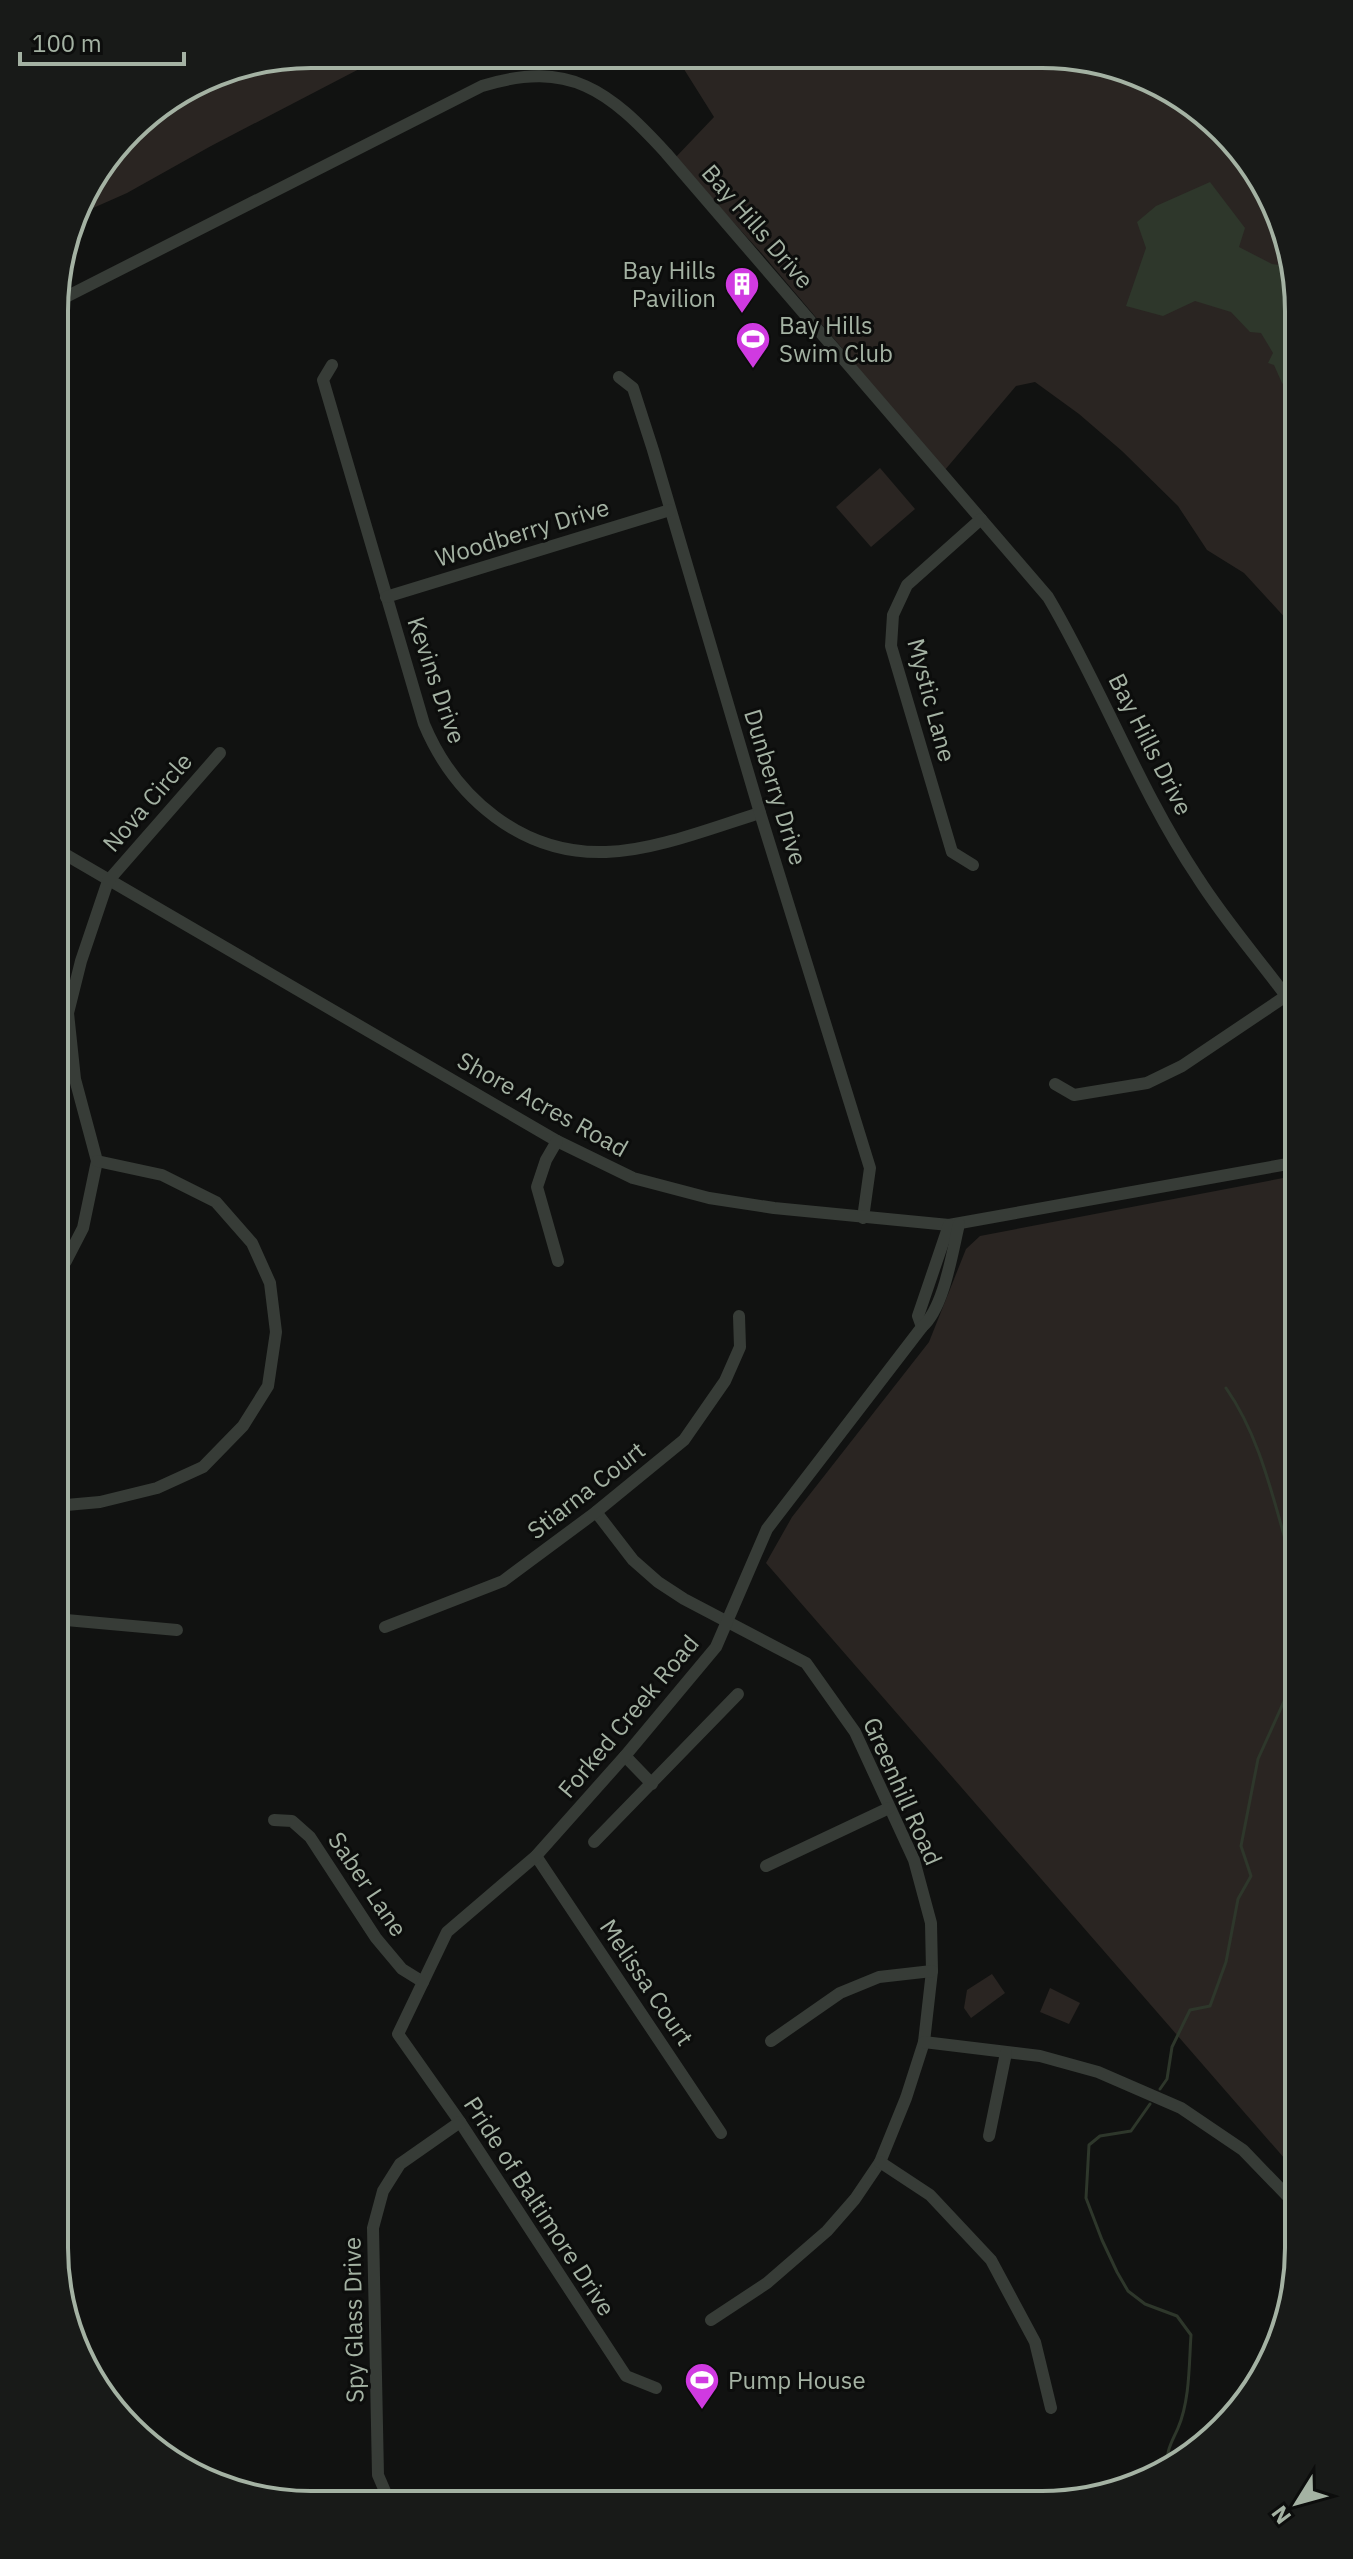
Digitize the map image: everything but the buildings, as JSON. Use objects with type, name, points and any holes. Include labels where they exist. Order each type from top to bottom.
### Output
[{"type":"street","name":"Bay Hills Drive","points":[[69,295],[482,86],[529,76],[568,78],[609,97],[633,117],[1048,597],[1073,639],[1152,798],[1198,879],[1285,991]]},
{"type":"street","name":"Kevins Drive","points":[[332,365],[323,380],[424,724],[436,751],[467,794],[504,823],[532,838],[560,847],[609,852],[670,841],[760,813]]},
{"type":"street","name":"Dunberry Drive","points":[[619,377],[633,388],[870,1168],[863,1218]]},
{"type":"street","name":"Woodberry Drive","points":[[386,597],[670,510]]},
{"type":"street","name":"Mystic Lane","points":[[973,865],[952,852],[891,646],[893,615],[907,585],[981,519]]},
{"type":"street","name":"Nova Circle","points":[[108,881],[220,753]]},
{"type":"street","name":"Shore Acres Road","points":[[68,856],[557,1141],[633,1178],[677,1190],[774,1208],[954,1225],[1285,1165]]},
{"type":"street","points":[[68,1257],[83,1228],[97,1161],[75,1079],[68,1013],[81,961],[108,881]]},
{"type":"street","points":[[1055,1084],[1074,1095],[1147,1083],[1285,1008]]},
{"type":"street","points":[[557,1141],[546,1160],[537,1187],[558,1261]]},
{"type":"street","points":[[68,1505],[100,1502],[157,1488],[203,1467],[243,1426],[268,1386],[276,1332],[270,1283],[252,1243],[216,1202],[162,1175],[97,1161]]},
{"type":"street","name":"Forked Creek Road","points":[[398,2034],[447,1932],[536,1856],[716,1647],[767,1529],[930,1320],[944,1283],[954,1225]]},
{"type":"street","name":"Stiarna Court","points":[[385,1627],[503,1581],[596,1512],[684,1440],[725,1381],[740,1347],[739,1316]]},
{"type":"street","name":"Greenhill Road","points":[[596,1512],[633,1560],[658,1582],[806,1663],[855,1732],[914,1860],[931,1923],[932,1971],[924,2042],[880,2162],[855,2199],[827,2231],[767,2283],[711,2320]]},
{"type":"street","points":[[68,1620],[177,1630]]},
{"type":"street","points":[[594,1842],[738,1694]]},
{"type":"street","points":[[625,1756],[652,1784]]},
{"type":"street","points":[[766,1866],[889,1808]]},
{"type":"street","name":"Saber Lane","points":[[274,1820],[292,1821],[310,1837],[376,1938],[402,1969],[423,1982]]},
{"type":"street","name":"Melissa Court","points":[[536,1856],[721,2133]]},
{"type":"street","points":[[771,2041],[840,1993],[879,1977],[932,1971]]},
{"type":"street","name":"Pride of Baltimore Drive","points":[[398,2034],[460,2122],[626,2376],[656,2388]]},
{"type":"street","points":[[924,2042],[1040,2056],[1098,2072],[1181,2108],[1243,2150],[1284,2193]]},
{"type":"street","points":[[989,2136],[1006,2053]]},
{"type":"street","name":"Spy Glass Drive","points":[[385,2491],[378,2475],[373,2228],[383,2191],[400,2164],[460,2122]]},
{"type":"street","points":[[880,2162],[930,2195],[991,2260],[1035,2342],[1051,2408]]},
{"type":"shaded area","points":[[361,68],[211,146],[127,193],[92,209],[109,176],[128,151],[163,118],[204,93],[248,76],[280,70]]},
{"type":"shaded area","points":[[683,68],[1058,69],[1120,81],[1177,109],[1202,128],[1225,151],[1260,204],[1272,233],[1283,280],[1285,618],[1244,573],[1207,550],[1178,506],[1122,451],[1035,382],[1016,386],[939,477],[852,360],[675,158],[714,117]]},
{"type":"shaded area","points":[[1210,182],[1245,228],[1239,247],[1280,265],[1285,311],[1285,386],[1274,365],[1268,363],[1273,353],[1261,333],[1250,332],[1231,312],[1195,301],[1163,316],[1126,306],[1146,248],[1137,222],[1156,206]]},
{"type":"shaded area","points":[[880,468],[915,509],[871,547],[836,507]]},
{"type":"shaded area","points":[[1285,1178],[1284,2158],[766,1563],[792,1517],[929,1342],[966,1249],[980,1236]]},
{"type":"shaded area","points":[[992,1974],[1005,1993],[971,2018],[964,2008],[967,1990]]},
{"type":"shaded area","points":[[1050,1988],[1080,2003],[1069,2024],[1040,2012]]},
{"type":"waterway","points":[[1226,1388],[1240,1410],[1261,1458],[1284,1536]]},
{"type":"waterway","points":[[1160,2089],[1167,2079],[1172,2047],[1190,2010],[1210,2006],[1226,1962],[1238,1899],[1251,1876],[1241,1846],[1258,1759],[1284,1701]]},
{"type":"waterway","points":[[1150,2104],[1131,2131],[1100,2136],[1089,2145],[1086,2198],[1102,2240],[1128,2291],[1145,2304],[1177,2316],[1191,2335],[1187,2394],[1168,2455]]},
{"type":"place","name":"Bay Hills Pavilion","points":[[742,315]]},
{"type":"place","name":"Bay Hills Swim Club","points":[[753,370]]},
{"type":"place","name":"Pump House","points":[[702,2411]]}]
